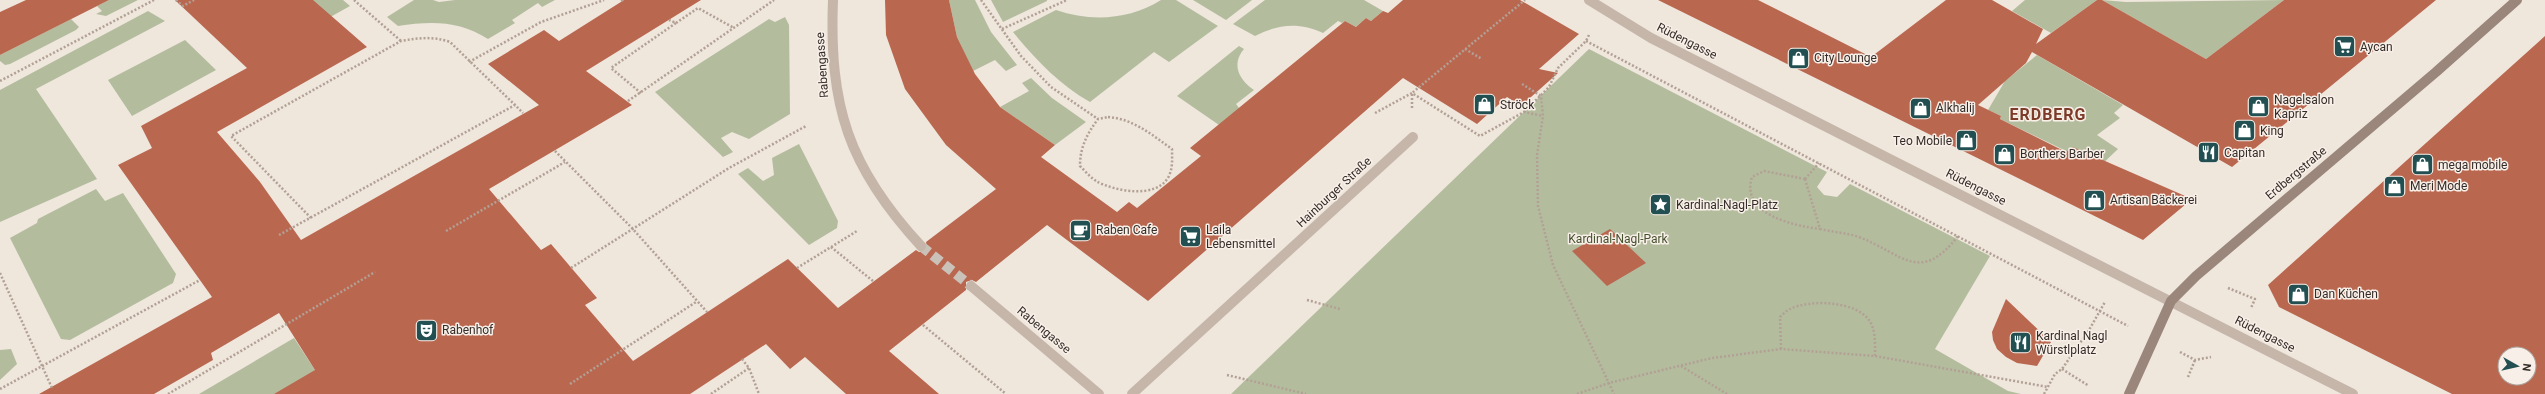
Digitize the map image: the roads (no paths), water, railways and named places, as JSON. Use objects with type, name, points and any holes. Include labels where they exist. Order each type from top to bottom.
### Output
[{"type":"street","name":"Rabengasse","points":[[832,0],[832,57],[835,89],[850,145],[866,179],[882,203],[921,246]]},
{"type":"street","name":"Rüdengasse","points":[[1589,0],[1651,38],[2119,274],[2352,394]]},
{"type":"street","name":"Erdbergstraße","points":[[2129,394],[2171,301],[2196,276],[2436,72],[2517,0]]},
{"type":"street","name":"Hainburger Straße","points":[[1132,394],[1413,137]]},
{"type":"street","name":"Rabengasse","points":[[971,286],[1099,394]]},
{"type":"tunnel","points":[[921,246],[971,286]]},
{"type":"place","name":"Aycan","points":[[2345,47]]},
{"type":"place","name":"City Lounge","points":[[1799,58]]},
{"type":"place","name":"Ströck","points":[[1484,105]]},
{"type":"place","name":"Nagelsalon Kapriz","points":[[2258,107]]},
{"type":"place","name":"Alkhalij","points":[[1921,108]]},
{"type":"place","name":"King","points":[[2245,131]]},
{"type":"place","name":"Teo Mobile","points":[[1967,141]]},
{"type":"place","name":"Capitan","points":[[2208,153]]},
{"type":"place","name":"Borthers Barber","points":[[2005,154]]},
{"type":"place","name":"mega mobile","points":[[2422,165]]},
{"type":"place","name":"Meri Mode","points":[[2395,186]]},
{"type":"place","name":"Artisan Bäckerei","points":[[2095,200]]},
{"type":"place","name":"Kardinal-Nagl-Platz","points":[[1661,205]]},
{"type":"place","name":"Raben Cafe","points":[[1081,230]]},
{"type":"place","name":"Laila Lebensmittel","points":[[1190,237]]},
{"type":"place","name":"Dan Küchen","points":[[2299,294]]},
{"type":"place","name":"Rabenhof","points":[[427,330]]},
{"type":"place","name":"Kardinal Nagl Würstlplatz","points":[[2021,343]]},
{"type":"district","name":"ERDBERG","points":[[2048,114]]},
{"type":"park label","name":"Kardinal-Nagl-Park","points":[[1618,239]]}]
